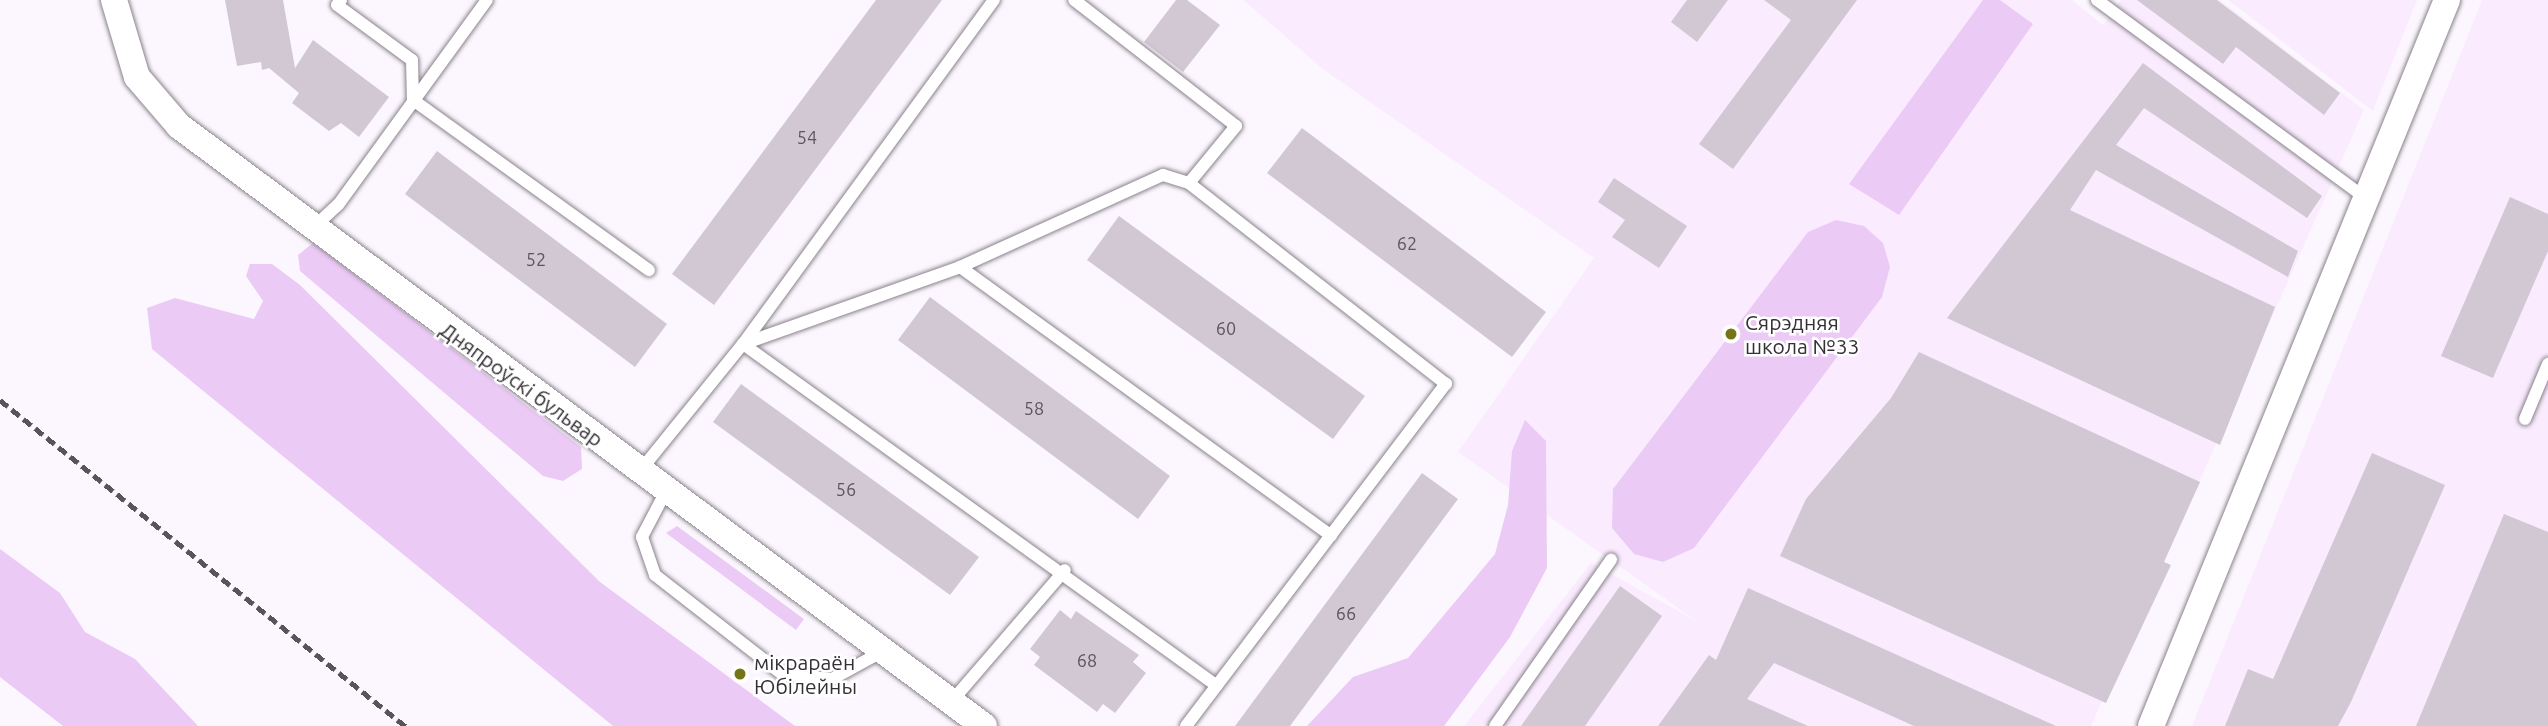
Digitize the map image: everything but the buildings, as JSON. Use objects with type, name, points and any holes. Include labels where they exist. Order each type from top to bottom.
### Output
[{"type":"street","name":"Дняпроўскі бульвар","points":[[114,0],[137,77],[179,126],[312,229],[886,650],[984,726]]},
{"type":"street","points":[[2151,726],[2370,201],[2447,0]]},
{"type":"lane","points":[[341,0],[337,5],[412,60],[413,100]]},
{"type":"lane","points":[[312,229],[338,205],[487,0]]},
{"type":"lane","points":[[639,471],[743,344],[994,0]]},
{"type":"lane","points":[[1074,0],[1236,126],[1189,183]]},
{"type":"lane","points":[[2097,0],[2370,201]]},
{"type":"lane","points":[[413,100],[649,270]]},
{"type":"lane","points":[[743,344],[960,267],[1163,175],[1189,183],[1446,384],[1186,726]]},
{"type":"lane","points":[[960,267],[1331,536]]},
{"type":"lane","points":[[743,344],[1065,570],[1217,686]]},
{"type":"lane","points":[[2525,419],[2548,364]]},
{"type":"lane","points":[[666,491],[642,537],[655,575],[782,674],[832,679],[886,650]]},
{"type":"lane","points":[[1495,726],[1611,560]]},
{"type":"lane","points":[[951,702],[1065,570]]},
{"type":"shaded area","points":[[1243,0],[2072,0],[2103,25],[2121,0],[2220,0],[2364,110],[2091,726],[1464,726],[1591,563],[1695,620],[1458,452],[1594,258],[1324,70]]},
{"type":"shaded area","points":[[1983,0],[2000,0],[2033,24],[1899,215],[1849,184]]},
{"type":"shaded area","points":[[2228,0],[2417,0],[2373,111]]},
{"type":"shaded area","points":[[2482,0],[2548,0],[2548,726],[2192,726]]},
{"type":"shaded area","points":[[1836,220],[1864,226],[1883,243],[1890,267],[1882,297],[1694,548],[1663,562],[1634,554],[1612,528],[1613,489],[1808,232]]},
{"type":"shaded area","points":[[313,243],[581,447],[582,469],[563,481],[543,476],[300,271],[298,255]]},
{"type":"shaded area","points":[[250,264],[272,264],[300,285],[600,582],[795,726],[613,726],[152,349],[147,308],[175,298],[254,319],[263,301],[246,276]]},
{"type":"shaded area","points":[[1525,420],[1546,441],[1547,568],[1510,637],[1444,726],[1307,726],[1353,677],[1408,658],[1495,554],[1508,505],[1512,451]]},
{"type":"shaded area","points":[[677,526],[804,619],[796,630],[666,533]]},
{"type":"shaded area","points":[[0,549],[60,593],[85,632],[135,659],[198,726],[63,726],[0,677]]},
{"type":"railway","points":[[0,400],[405,726]]},
{"type":"place","name":"Сярэдняя школа №33","points":[[1731,334]]},
{"type":"place","name":"мікрараён Юбілейны","points":[[740,674]]}]
